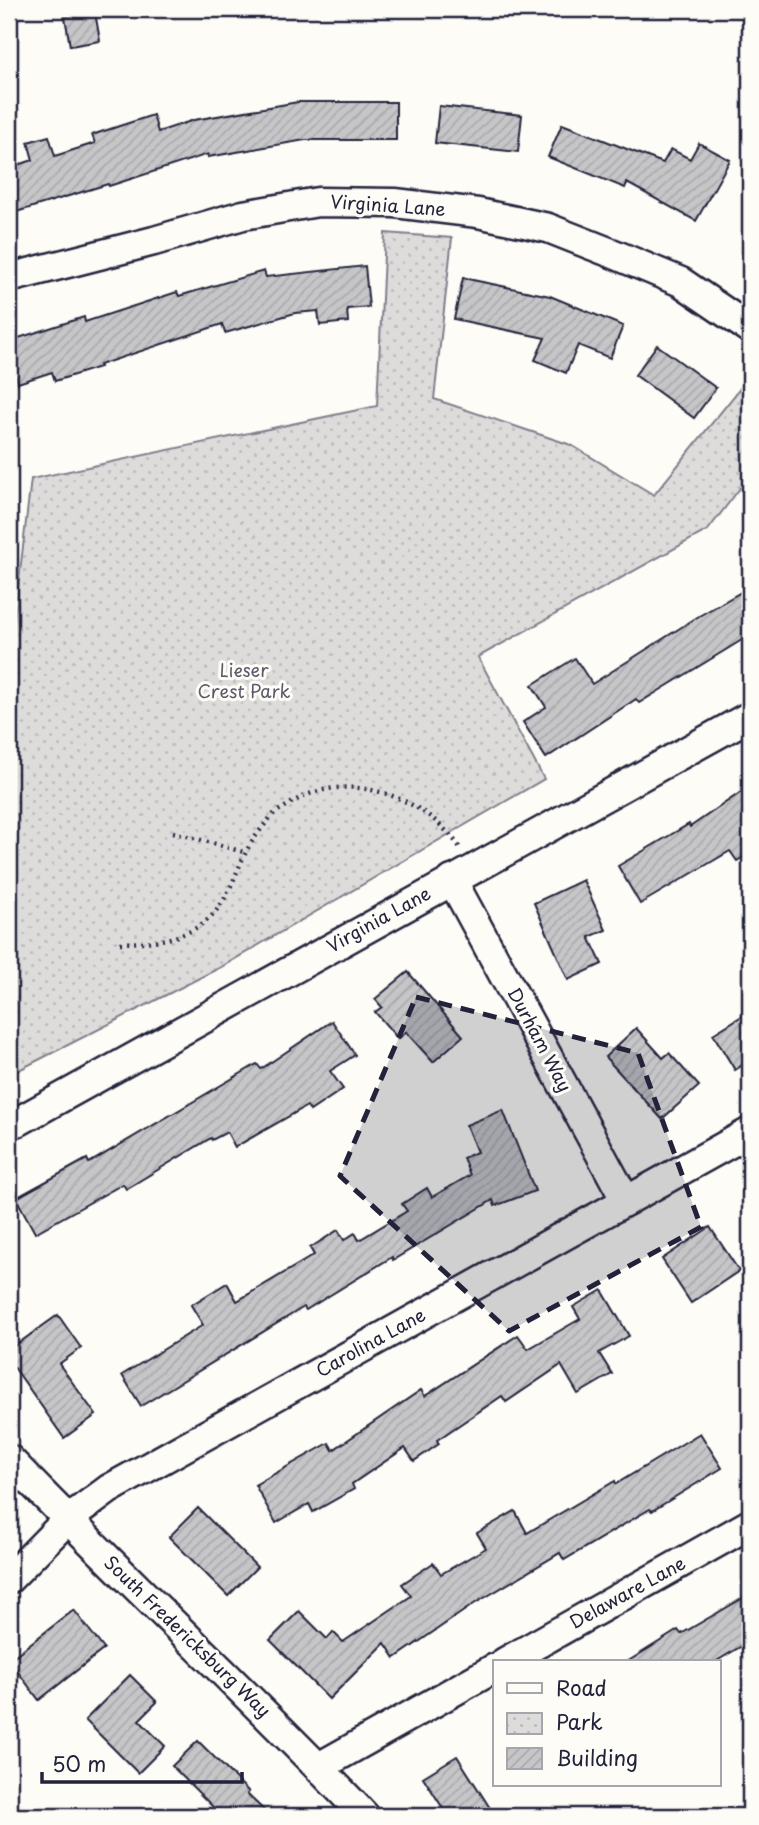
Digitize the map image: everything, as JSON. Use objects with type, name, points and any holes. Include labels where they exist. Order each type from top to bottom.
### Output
[{"type":"street","name":"Virginia Lane","points":[[9,278],[243,215],[318,202],[395,203],[478,213],[548,228],[681,282],[750,329]]},
{"type":"street","name":"Virginia Lane","points":[[9,1124],[19,1121],[750,716]]},
{"type":"street","name":"Durham Way","points":[[452,880],[626,1201]]},
{"type":"street","name":"Carolina Lane","points":[[9,1579],[67,1520],[109,1489],[750,1132]]},
{"type":"street","name":"South Fredericksburg Way","points":[[9,1459],[365,1816]]},
{"type":"street","name":"Delaware Lane","points":[[509,1660],[750,1524]]},
{"type":"street","points":[[319,1767],[493,1669]]},
{"type":"path","points":[[120,943],[160,942],[185,934],[207,920],[225,901],[251,844],[272,815],[302,796],[337,786],[381,791],[422,809],[462,850],[452,880]]},
{"type":"path","points":[[173,832],[247,853]]},
{"type":"highlighted area","points":[[416,997],[638,1053],[701,1227],[509,1331],[340,1176]]},
{"type":"green space","name":"Lieser Crest Park","points":[[385,233],[452,238],[434,399],[571,445],[654,495],[750,376],[750,475],[708,530],[478,657],[544,779],[221,967],[11,1074],[9,665],[31,479],[377,406]]},
{"type":"building","points":[[95,12],[100,41],[70,46],[65,17]]},
{"type":"building","points":[[298,102],[396,102],[396,140],[305,140],[208,157],[208,154],[13,213],[9,200],[9,168],[33,160],[28,142],[49,136],[55,156],[95,143],[92,135],[153,115],[158,132],[194,120]]},
{"type":"building","points":[[439,106],[522,115],[518,152],[435,143]]},
{"type":"building","points":[[562,124],[663,163],[671,149],[690,159],[699,143],[730,160],[696,221],[627,183],[625,188],[548,157]]},
{"type":"building","points":[[365,266],[369,307],[347,309],[348,322],[320,325],[318,311],[295,313],[225,333],[222,324],[55,381],[52,372],[18,383],[9,354],[9,341],[84,317],[85,322],[177,292],[179,296],[264,271],[266,277]]},
{"type":"building","points":[[463,278],[550,296],[623,326],[610,358],[578,345],[566,373],[535,360],[545,338],[454,319]]},
{"type":"building","points":[[657,345],[716,388],[694,418],[635,375]]},
{"type":"building","points":[[750,587],[750,635],[639,703],[636,699],[546,758],[523,722],[546,707],[532,685],[575,658],[592,684]]},
{"type":"building","points":[[750,786],[750,853],[737,861],[730,851],[640,904],[618,866],[689,824],[690,827]]},
{"type":"building","points":[[583,880],[606,930],[589,937],[602,964],[568,980],[534,903]]},
{"type":"building","points":[[408,972],[463,1036],[433,1062],[406,1032],[398,1039],[375,1012],[382,1007],[375,999]]},
{"type":"building","points":[[750,1011],[750,1060],[735,1070],[713,1034]]},
{"type":"building","points":[[332,1021],[355,1055],[330,1071],[343,1089],[310,1111],[307,1106],[235,1147],[227,1132],[212,1140],[211,1138],[126,1189],[123,1184],[35,1233],[16,1198],[87,1159],[89,1163],[257,1064],[261,1069]]},
{"type":"building","points":[[636,1028],[663,1058],[669,1053],[699,1086],[662,1119],[605,1057]]},
{"type":"building","points":[[503,1110],[535,1191],[495,1206],[493,1200],[306,1310],[304,1307],[141,1406],[122,1375],[203,1325],[191,1305],[227,1283],[237,1301],[314,1255],[310,1248],[338,1230],[344,1240],[355,1233],[359,1240],[407,1211],[402,1204],[427,1188],[432,1197],[470,1175],[463,1158],[477,1152],[466,1125]]},
{"type":"building","points":[[710,1227],[739,1271],[691,1303],[662,1259]]},
{"type":"building","points":[[602,1290],[629,1336],[599,1353],[612,1374],[578,1394],[561,1365],[506,1402],[502,1396],[437,1440],[439,1444],[414,1461],[405,1448],[352,1484],[354,1489],[313,1512],[309,1504],[276,1523],[255,1485],[329,1443],[333,1450],[421,1390],[425,1396],[518,1335],[528,1349],[580,1319],[573,1307]]},
{"type":"building","points":[[58,1315],[81,1348],[59,1364],[96,1415],[64,1438],[9,1360],[9,1350]]},
{"type":"building","points":[[700,1433],[722,1468],[564,1560],[560,1553],[474,1604],[395,1658],[385,1643],[329,1699],[270,1640],[299,1611],[327,1639],[333,1632],[343,1642],[411,1596],[402,1584],[433,1563],[441,1574],[486,1548],[477,1533],[515,1511],[527,1533],[615,1481],[616,1484]]},
{"type":"building","points":[[198,1508],[257,1567],[228,1596],[169,1537]]},
{"type":"building","points":[[750,1594],[750,1641],[718,1660],[630,1660],[678,1630],[681,1634]]},
{"type":"building","points":[[74,1610],[104,1649],[39,1700],[9,1660]]},
{"type":"building","points":[[130,1675],[157,1702],[139,1720],[165,1746],[138,1773],[85,1720]]},
{"type":"building","points":[[198,1741],[270,1816],[222,1816],[172,1766]]},
{"type":"building","points":[[457,1756],[495,1816],[448,1816],[423,1777]]}]
